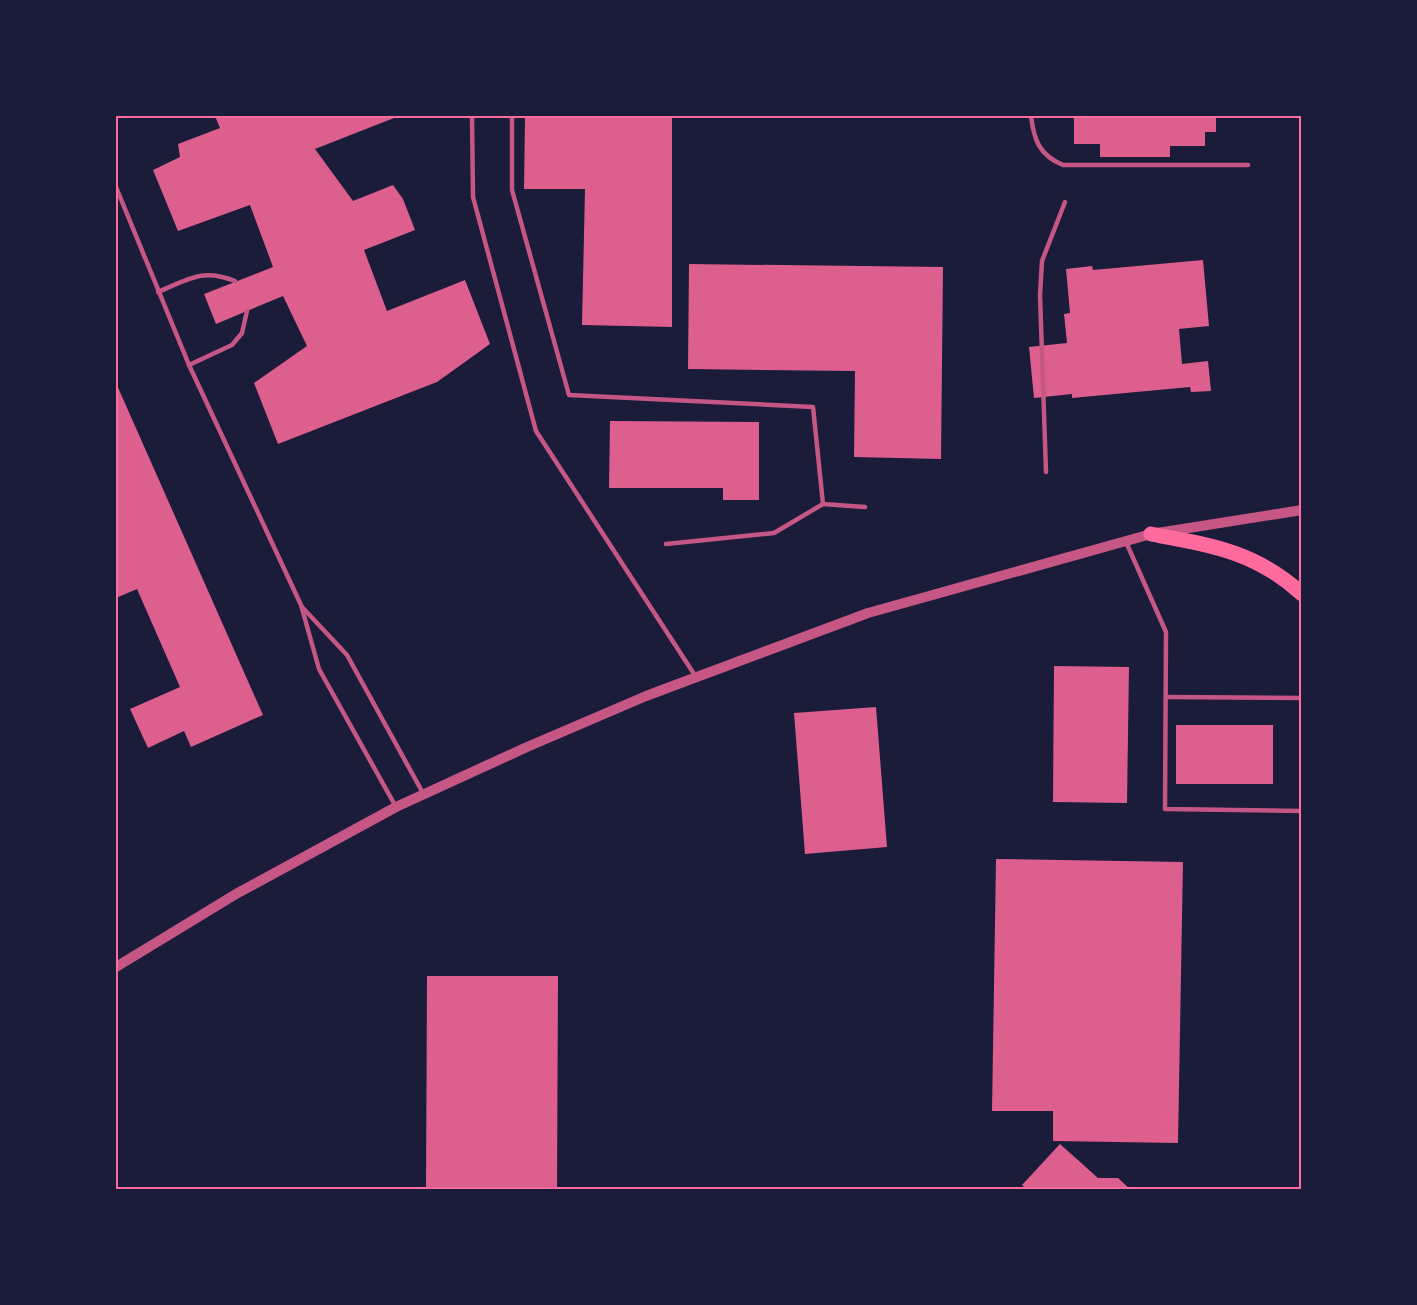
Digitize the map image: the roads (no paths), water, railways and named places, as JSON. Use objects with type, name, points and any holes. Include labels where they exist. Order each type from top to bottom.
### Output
[{"type":"main road","points":[[1151,534],[1236,552],[1266,566],[1302,594]]},
{"type":"street","points":[[116,967],[236,894],[396,807],[547,738],[696,677],[868,613],[1125,541],[1151,534],[1302,510]]},
{"type":"lane","points":[[472,116],[473,196],[536,431],[696,677]]},
{"type":"lane","points":[[512,116],[512,190],[569,395],[813,407],[822,504]]},
{"type":"lane","points":[[1031,116],[1039,148],[1047,158],[1063,165],[1248,165]]},
{"type":"lane","points":[[116,187],[189,365],[300,605],[319,669],[396,807]]},
{"type":"lane","points":[[1046,472],[1040,295],[1042,261],[1065,202]]},
{"type":"lane","points":[[158,292],[194,277],[214,273],[235,281]]},
{"type":"lane","points":[[189,365],[232,345],[242,333],[247,311]]},
{"type":"lane","points":[[666,544],[774,533],[822,504],[865,507]]},
{"type":"lane","points":[[1125,541],[1166,632],[1165,809],[1302,811]]},
{"type":"lane","points":[[300,605],[347,655],[424,795]]},
{"type":"lane","points":[[1166,697],[1302,698]]}]
